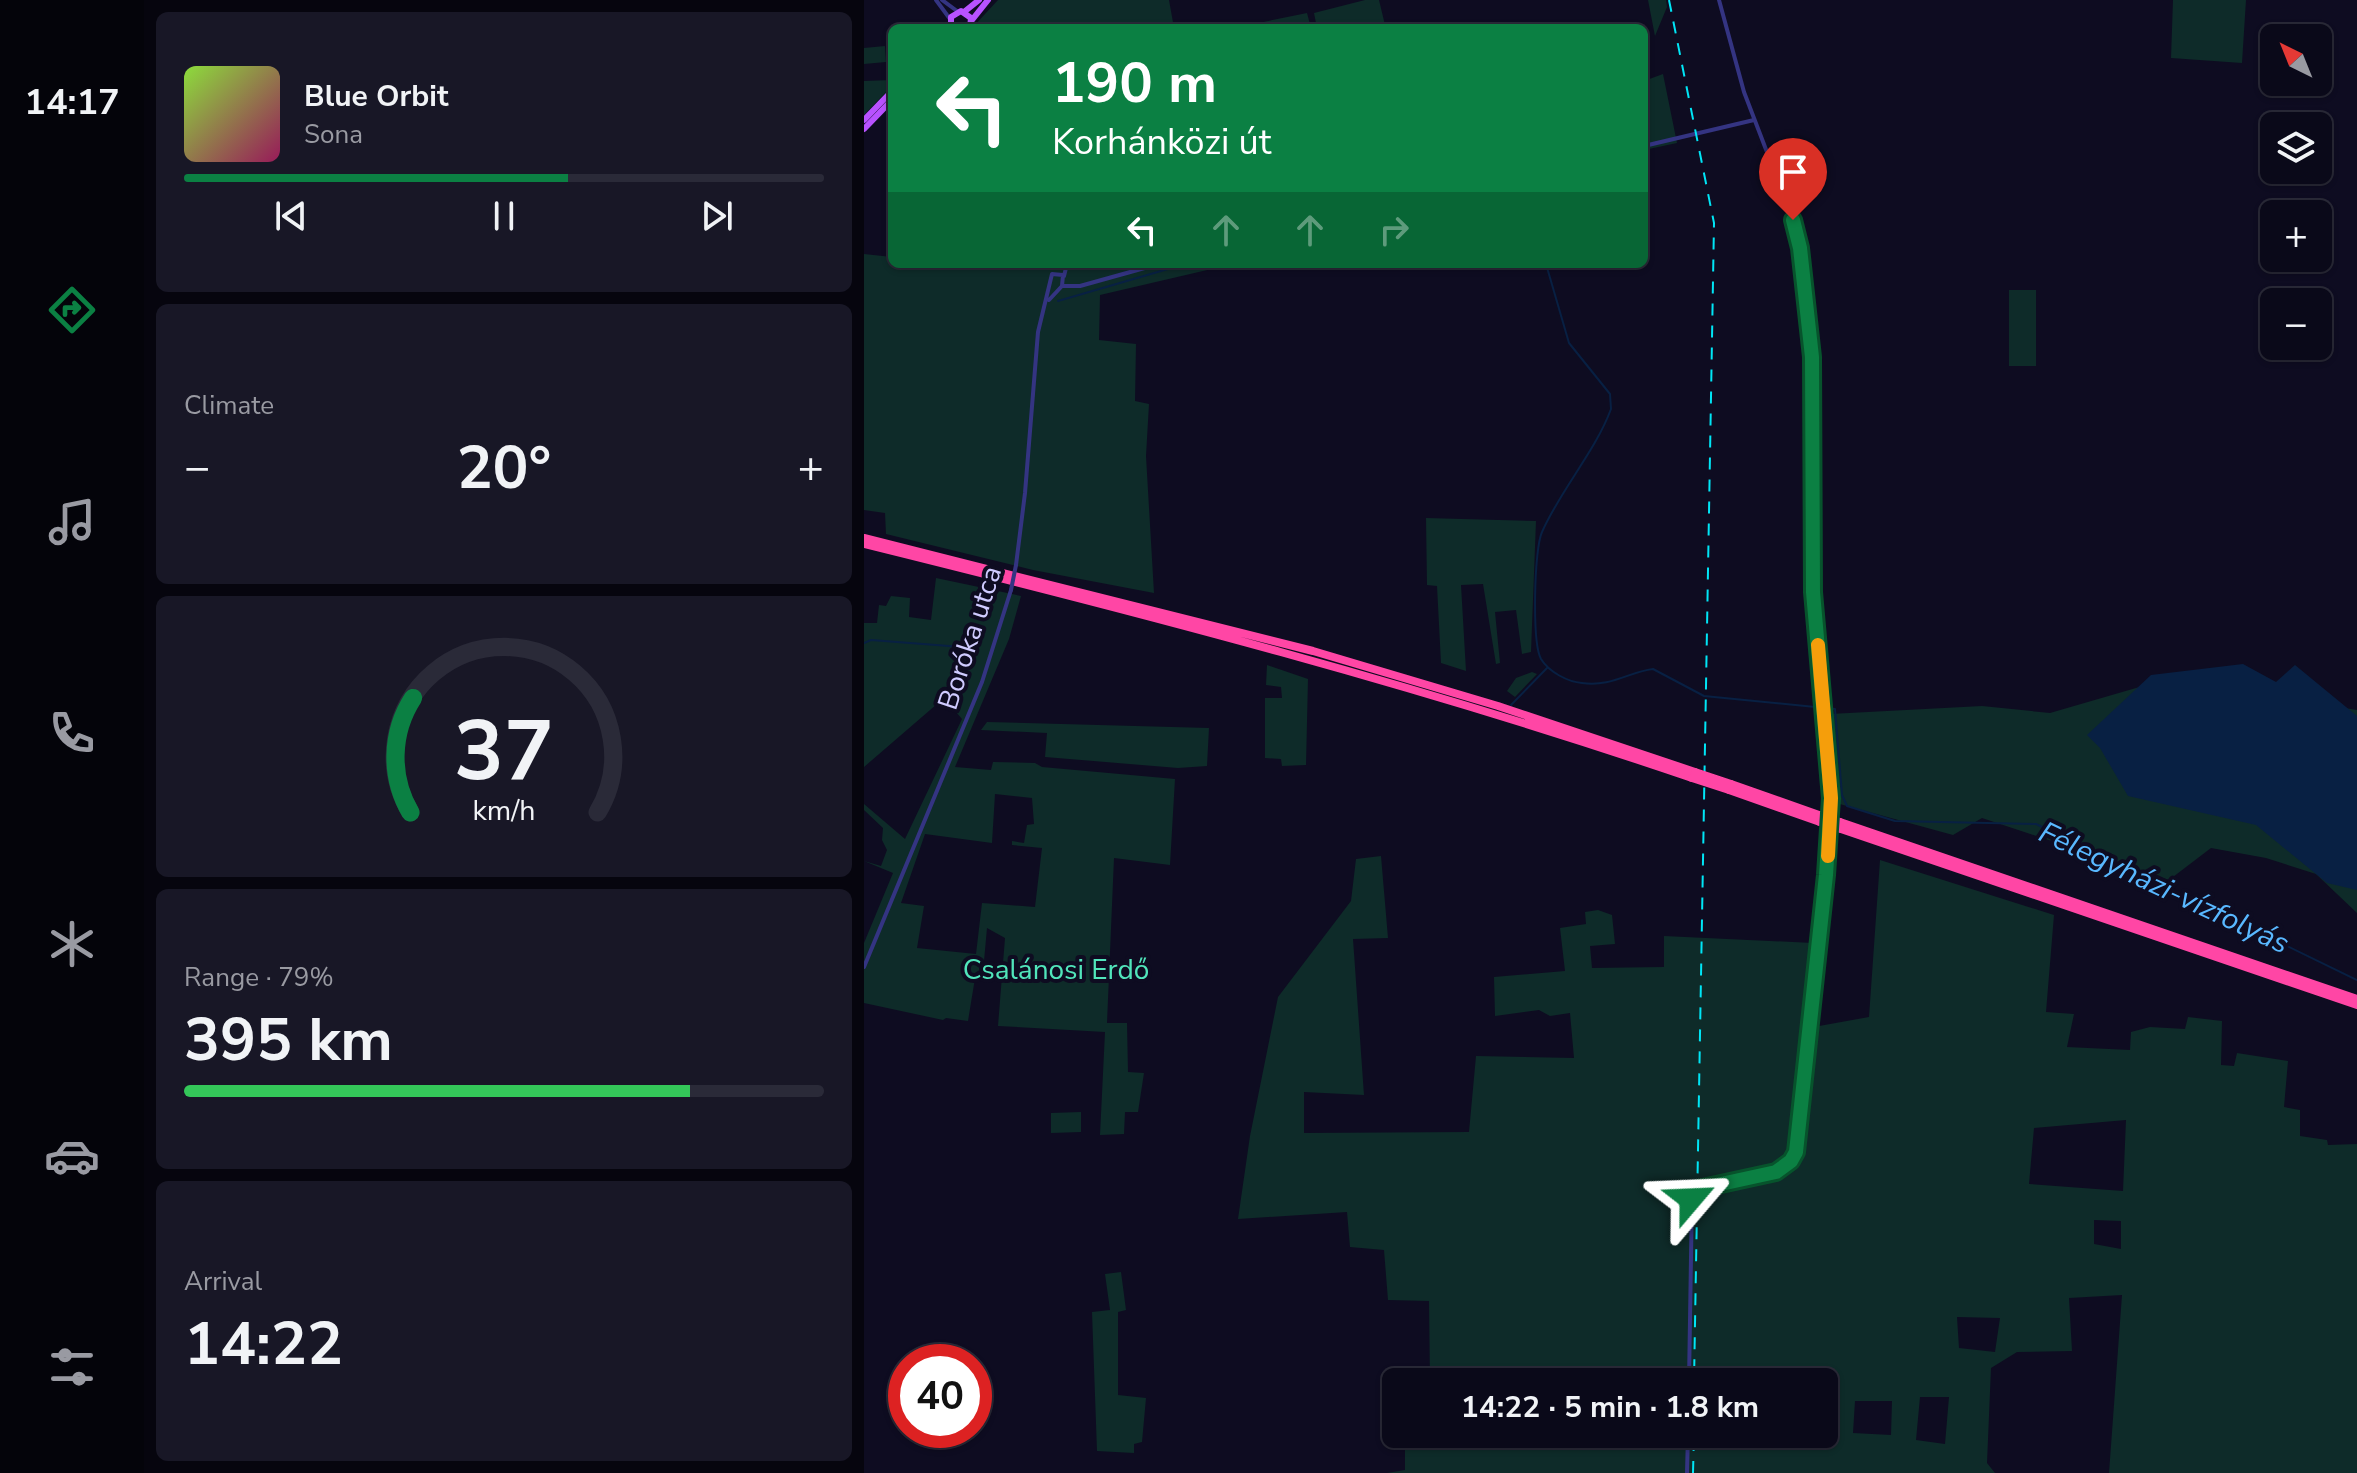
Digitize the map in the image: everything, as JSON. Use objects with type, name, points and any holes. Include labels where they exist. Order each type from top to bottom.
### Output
[{"type":"highway","points":[[864,538],[1313,651],[1498,706],[1694,775]]},
{"type":"highway","points":[[864,544],[1323,661],[1502,714],[1730,787],[2357,1005]]},
{"type":"highway","points":[[1841,826],[2357,999]]},
{"type":"main road","points":[[951,24],[962,11],[979,0]]},
{"type":"main road","points":[[973,24],[988,0]]},
{"type":"main road","points":[[962,11],[971,24]]},
{"type":"main road","points":[[864,120],[888,95]]},
{"type":"main road","points":[[864,129],[888,104]]},
{"type":"street","points":[[936,0],[949,24]]},
{"type":"street","points":[[942,0],[962,11]]},
{"type":"street","points":[[1689,1368],[1694,1191],[1781,1170],[1791,1161],[1797,1148],[1830,830],[1813,592],[1812,357],[1797,232],[1754,120],[1719,0]]},
{"type":"street","points":[[1648,145],[1754,120]]},
{"type":"street","points":[[1062,268],[1057,272],[1080,286]]},
{"type":"street","points":[[1064,278],[1065,268]]},
{"type":"street","points":[[1050,285],[1080,286],[1145,268]]},
{"type":"street","name":"Boróka utca","points":[[864,967],[982,682],[1011,590],[1025,493],[1038,332],[1050,277],[1057,272]]},
{"type":"street","name":"Boróka utca","points":[[1046,305],[1061,287],[1064,278]]},
{"type":"street","points":[[1687,1473],[1688,1448]]},
{"type":"green space","points":[[998,0],[1169,0],[1173,24],[976,24]]},
{"type":"green space","points":[[1365,0],[1379,0],[1385,24],[1316,24],[1314,13]]},
{"type":"green space","points":[[1648,0],[1666,0],[1667,7],[1655,36]]},
{"type":"green space","points":[[2173,0],[2246,0],[2242,63],[2171,58]]},
{"type":"green space","points":[[1307,13],[1310,24],[1254,24]]},
{"type":"green space","points":[[885,46],[886,62],[864,64],[864,48]]},
{"type":"green space","points":[[1663,74],[1677,143],[1648,149],[1648,80]]},
{"type":"green space","points":[[888,80],[888,90],[864,115],[864,81]]},
{"type":"green space","points":[[864,254],[888,257],[888,268],[1216,268],[1100,295],[1099,340],[1136,344],[1135,401],[1149,404],[1146,456],[1154,593],[1033,570],[886,534],[885,513],[864,510]]},
{"type":"green space","points":[[2009,290],[2036,290],[2036,366],[2009,366]]},
{"type":"green space","points":[[1426,518],[1536,521],[1531,652],[1522,654],[1516,610],[1495,612],[1500,663],[1496,664],[1483,584],[1461,585],[1466,671],[1441,663],[1437,586],[1427,585]]},
{"type":"green space","name":"Csalánosi Erdő","points":[[936,578],[1021,596],[1009,639],[955,767],[991,770],[993,762],[1035,763],[1042,767],[1175,779],[1170,865],[1114,858],[1107,1023],[1127,1023],[1128,1072],[1144,1073],[1138,1112],[1125,1112],[1124,1134],[1100,1135],[1105,1032],[998,1026],[1005,938],[987,928],[983,972],[976,972],[968,1021],[943,1020],[864,1003],[864,943],[893,873],[864,861],[881,866],[887,850],[882,840],[883,828],[864,810],[864,804],[905,839],[962,719],[944,698],[864,767],[864,623],[877,623],[879,605],[886,606],[891,596],[910,598],[909,617],[931,620]],"holes":[[[995,794],[1032,798],[1034,824],[1027,825],[1024,843],[1012,841],[1012,845],[1042,848],[1035,907],[982,903],[976,954],[917,948],[924,906],[901,903],[925,834],[992,843]]]},
{"type":"green space","points":[[1267,665],[1308,679],[1306,765],[1282,766],[1281,759],[1265,758],[1265,698],[1282,698],[1281,687],[1266,685]]},
{"type":"green space","points":[[1532,672],[1537,674],[1515,697],[1507,691],[1516,678]]},
{"type":"green space","points":[[2167,679],[2357,710],[2357,913],[2316,874],[2266,858],[2211,848],[2169,880],[1982,818],[1953,835],[1836,803],[1830,714],[1982,706],[2050,713]]},
{"type":"green space","points":[[987,722],[1209,728],[1207,766],[1178,768],[1045,757],[1047,733],[981,730]]},
{"type":"green space","points":[[1381,856],[1388,938],[1353,939],[1364,1095],[1304,1092],[1304,1133],[1469,1132],[1476,1056],[1574,1058],[1570,1013],[1550,1016],[1539,1010],[1495,1016],[1494,977],[1565,971],[1560,928],[1586,924],[1585,912],[1598,910],[1612,915],[1615,944],[1590,946],[1592,968],[1664,967],[1664,936],[1813,943],[1808,1028],[1869,1017],[1880,860],[2054,915],[2046,1012],[2074,1014],[2067,1047],[2130,1050],[2131,1032],[2150,1027],[2185,1029],[2188,1017],[2222,1021],[2221,1065],[2234,1066],[2237,1053],[2288,1061],[2284,1107],[2300,1110],[2300,1136],[2327,1140],[2328,1145],[2357,1144],[2357,1473],[2109,1473],[2122,1295],[2069,1298],[2072,1351],[2017,1352],[1991,1368],[1987,1463],[1995,1473],[1387,1473],[1405,1470],[1405,1448],[1838,1448],[1838,1368],[1430,1368],[1429,1301],[1388,1300],[1384,1250],[1350,1247],[1347,1212],[1238,1219],[1250,1136],[1278,997],[1351,901],[1356,859]],"holes":[[[2126,1120],[2123,1191],[2029,1184],[2034,1128]],[[2094,1220],[2121,1221],[2121,1249],[2094,1244]],[[1957,1317],[2000,1318],[1995,1352],[1959,1348]],[[1920,1397],[1949,1397],[1945,1444],[1916,1440]],[[1855,1401],[1892,1401],[1891,1435],[1853,1433]]]},
{"type":"green space","points":[[1081,1112],[1081,1132],[1051,1133],[1051,1113]]},
{"type":"green space","points":[[1121,1272],[1126,1310],[1118,1312],[1118,1395],[1146,1398],[1142,1442],[1134,1444],[1134,1453],[1097,1451],[1092,1312],[1110,1310],[1105,1274]]},
{"type":"water","points":[[2243,664],[2276,682],[2295,665],[2357,716],[2357,890],[2327,883],[2256,825],[2128,796],[2100,748],[2087,735],[2151,675]]},
{"type":"waterway","name":"Félegyházi-vízfolyás","points":[[1058,301],[1171,268]]},
{"type":"waterway","name":"Félegyházi-vízfolyás","points":[[1547,268],[1569,343],[1610,394],[1611,409],[1550,516],[1539,542],[1536,635],[1541,659],[1549,668],[1571,681],[1593,684],[1653,669],[1704,696],[1835,709],[1842,795],[1847,806],[1895,821],[2036,824],[2357,980]]},
{"type":"waterway","points":[[864,643],[871,640],[975,648]]},
{"type":"waterway","points":[[1511,705],[1547,668]]},
{"type":"railway","points":[[1669,0],[1714,223],[1694,1368]]},
{"type":"railway","points":[[1693,1473],[1694,1448]]},
{"type":"slow traffic","points":[[1818,645],[1831,798],[1828,856]]},
{"type":"route","points":[[1691,1199],[1698,1189],[1776,1172],[1785,1167],[1797,1148],[1804,1090],[1831,809],[1813,592],[1812,357],[1800,248],[1793,220]]}]
